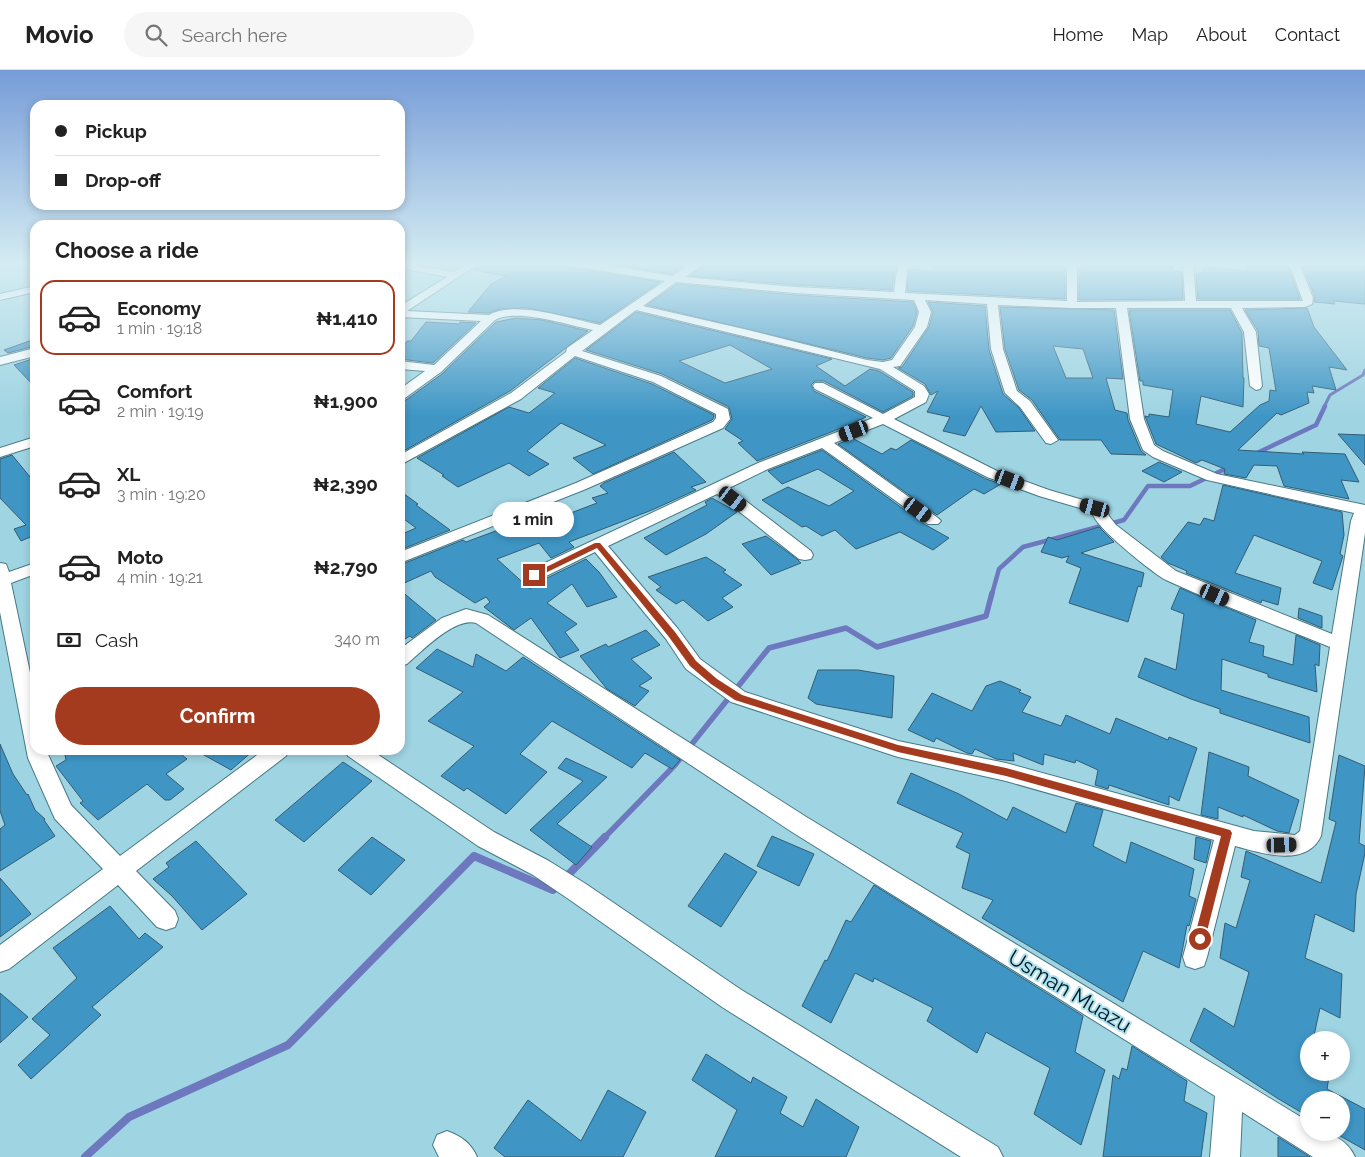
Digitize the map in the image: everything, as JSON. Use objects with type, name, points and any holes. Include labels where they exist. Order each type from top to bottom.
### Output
[{"type":"street","points":[[426,314],[491,318]]},
{"type":"street","points":[[405,391],[437,368],[491,318],[499,314]]},
{"type":"street","points":[[534,314],[602,329]]},
{"type":"street","points":[[405,458],[516,396],[624,314]]},
{"type":"street","points":[[667,314],[867,364],[884,366],[896,363],[921,327],[925,314]]},
{"type":"street","points":[[993,314],[997,349],[1011,393],[1025,404],[1051,440]]},
{"type":"street","points":[[598,545],[672,634],[693,664],[738,697],[898,749],[1006,772],[1227,833],[1282,845],[1299,845],[1310,836],[1359,521],[1364,510],[1212,477],[1158,454],[1148,447],[1137,419],[1122,314]]},
{"type":"street","points":[[1240,314],[1250,332],[1256,386]]},
{"type":"street","points":[[405,556],[581,486],[718,425],[723,419],[723,412],[657,379],[572,352]]},
{"type":"street","points":[[0,361],[30,353]]},
{"type":"street","points":[[405,365],[437,368]]},
{"type":"street","points":[[534,575],[763,466],[883,419],[921,400],[923,394],[920,389],[884,366]]},
{"type":"street","points":[[819,386],[992,474],[1044,493],[1095,508],[1101,512],[1101,517],[1110,528],[1170,575],[1340,644]]},
{"type":"street","points":[[825,442],[933,521]]},
{"type":"street","points":[[0,453],[30,443]]},
{"type":"street","points":[[718,488],[805,555]]},
{"type":"street","points":[[30,569],[1,576],[30,719]]},
{"type":"street","name":"Usman Muazu","points":[[405,655],[452,620],[472,615],[482,619],[800,825],[1340,1157]]},
{"type":"street","points":[[37,755],[63,812],[166,919]]},
{"type":"street","points":[[0,960],[272,755]]},
{"type":"street","points":[[362,755],[486,839],[541,868],[578,892],[731,998],[988,1157]]},
{"type":"street","points":[[1195,957],[1227,833]]},
{"type":"street","points":[[1225,1157],[1229,1088]]},
{"type":"building","points":[[555,314],[614,314],[600,323]]},
{"type":"building","points":[[634,314],[643,314],[832,359],[816,366],[845,386],[870,369],[879,371],[913,392],[913,396],[883,412],[824,381],[815,381],[811,385],[814,391],[866,417],[757,461],[738,443],[743,441],[725,429],[732,419],[729,407],[662,374],[586,350]],"holes":[[[730,345],[772,369],[725,383],[679,361]]]},
{"type":"building","points":[[683,314],[917,314],[913,326],[891,358],[883,360],[867,358]]},
{"type":"building","points":[[933,314],[986,314],[989,350],[1003,394],[1019,408],[1035,431],[996,432],[981,406],[965,436],[943,431],[950,417],[927,412],[938,391],[931,395],[925,384],[898,368],[902,367],[929,327]]},
{"type":"building","points":[[1001,314],[1114,314],[1123,379],[1106,378],[1115,410],[1127,413],[1141,451],[1146,455],[1111,454],[1101,440],[1060,440],[1032,400],[1019,390],[1005,349]],"holes":[[[1053,346],[1083,349],[1093,378],[1066,378]]]},
{"type":"building","points":[[1130,314],[1232,314],[1242,333],[1243,407],[1201,396],[1196,424],[1230,432],[1260,405],[1269,401],[1270,390],[1276,391],[1269,348],[1259,346],[1258,331],[1247,314],[1309,314],[1314,327],[1347,370],[1329,367],[1336,390],[1312,386],[1314,393],[1307,392],[1309,403],[1281,415],[1277,413],[1238,450],[1304,454],[1302,452],[1345,454],[1359,482],[1341,480],[1349,499],[1284,486],[1277,466],[1254,465],[1246,478],[1224,474],[1225,469],[1202,460],[1196,463],[1156,444],[1145,416],[1149,417],[1149,414],[1169,417],[1173,390],[1143,385],[1143,381],[1140,381]]},
{"type":"building","points":[[516,318],[542,320],[588,331],[510,391],[405,450],[405,400],[442,374],[496,322]]},
{"type":"building","points":[[426,322],[476,323],[433,363],[405,360],[405,344],[407,341],[411,341]]},
{"type":"building","points":[[30,341],[30,347],[8,353],[4,350]]},
{"type":"building","points":[[575,358],[652,384],[714,415],[714,417],[712,420],[593,474],[573,458],[606,445],[561,423],[527,451],[549,464],[529,476],[509,463],[458,487],[442,476],[444,475],[417,458],[509,407],[529,413],[555,393],[538,388]]},
{"type":"building","points":[[30,360],[30,382],[14,365]]},
{"type":"building","points":[[1338,434],[1365,435],[1365,465]]},
{"type":"building","points":[[852,438],[882,454],[891,448],[896,450],[911,440],[986,479],[1001,484],[984,494],[974,489],[937,515],[838,444]]},
{"type":"building","points":[[822,450],[924,524],[949,538],[933,550],[900,532],[856,549],[835,530],[822,536],[806,526],[802,527],[762,500],[788,487],[829,506],[854,491],[818,469],[782,484],[768,471]]},
{"type":"building","points":[[674,452],[706,482],[691,487],[696,490],[652,510],[569,542],[574,547],[551,558],[539,543],[497,559],[530,589],[543,580],[586,559],[599,572],[617,597],[587,607],[572,584],[547,603],[577,624],[565,632],[579,650],[560,658],[531,618],[514,630],[484,607],[490,602],[486,597],[475,603],[435,577],[431,571],[405,583],[405,563],[463,540],[466,542],[509,526],[519,536],[555,519],[597,503],[592,498],[608,493],[600,486]]},
{"type":"building","points":[[12,455],[30,477],[30,537],[21,541],[14,529],[26,525],[0,498],[0,459]]},
{"type":"building","points":[[1159,462],[1182,472],[1164,482],[1142,471]]},
{"type":"building","points":[[1223,485],[1342,512],[1344,535],[1340,554],[1343,556],[1332,590],[1313,583],[1322,561],[1254,535],[1235,573],[1281,588],[1278,605],[1262,600],[1261,603],[1186,573],[1187,571],[1168,563],[1161,557],[1188,522],[1200,525],[1204,518],[1214,521]]},
{"type":"building","points":[[405,495],[450,530],[405,548],[405,533],[416,528],[405,520]]},
{"type":"building","points":[[712,498],[737,512],[706,534],[666,555],[644,538],[707,505],[705,502]]},
{"type":"building","points":[[1099,527],[1114,542],[1081,553],[1144,573],[1141,587],[1138,586],[1128,622],[1069,603],[1081,568],[1066,562],[1069,556],[1062,558],[1041,552],[1048,537],[1057,540]]},
{"type":"building","points":[[766,536],[801,563],[771,575],[742,544]]},
{"type":"building","points":[[706,557],[726,570],[723,572],[742,585],[722,598],[733,607],[708,621],[683,600],[676,604],[656,590],[661,587],[648,577]]},
{"type":"building","points":[[1180,588],[1256,620],[1249,642],[1264,646],[1263,656],[1293,665],[1296,635],[1320,645],[1319,666],[1315,664],[1317,692],[1268,677],[1268,674],[1222,659],[1221,690],[1309,717],[1310,743],[1220,713],[1220,709],[1138,677],[1145,658],[1176,670],[1184,614],[1171,609]]},
{"type":"building","points":[[405,594],[436,620],[412,638],[410,636],[405,639]]},
{"type":"building","points":[[1299,608],[1322,616],[1322,628],[1298,618]]},
{"type":"building","points":[[646,630],[660,645],[631,659],[652,678],[639,686],[649,691],[635,706],[607,689],[580,656],[606,644],[608,647]]},
{"type":"building","points":[[437,649],[473,667],[476,654],[506,671],[523,657],[680,760],[672,769],[645,753],[632,768],[552,721],[520,754],[547,772],[506,814],[467,788],[464,791],[441,776],[474,746],[428,721],[463,692],[416,668]]},
{"type":"building","points":[[818,670],[858,670],[894,676],[892,718],[816,704],[808,698]]},
{"type":"building","points":[[1000,681],[1021,690],[1019,692],[1031,697],[1022,712],[1061,726],[1066,715],[1110,734],[1116,718],[1168,740],[1169,737],[1197,748],[1179,801],[1169,796],[1169,805],[1109,785],[1108,789],[1095,785],[1098,770],[1076,760],[1075,763],[1044,754],[1043,765],[1013,753],[1014,761],[996,759],[975,749],[972,754],[967,753],[936,738],[934,742],[908,730],[932,693],[972,711],[986,686]]},
{"type":"building","points":[[0,744],[13,774],[28,794],[35,810],[45,819],[55,836],[0,871],[0,829],[5,825],[0,811]]},
{"type":"building","points":[[1209,752],[1249,767],[1248,776],[1299,800],[1289,833],[1277,831],[1243,815],[1243,817],[1218,807],[1218,819],[1201,815]]},
{"type":"building","points":[[65,755],[182,755],[187,759],[166,774],[184,789],[170,800],[165,800],[147,784],[98,820],[80,803],[83,801],[56,766],[66,760]]},
{"type":"building","points":[[204,755],[248,755],[231,770]]},
{"type":"building","points":[[1339,755],[1365,766],[1359,843],[1365,846],[1365,853],[1356,894],[1354,932],[1315,914],[1305,958],[1342,974],[1340,1018],[1320,1008],[1315,1031],[1300,1031],[1300,1081],[1328,1081],[1327,1089],[1331,1091],[1300,1091],[1300,1112],[1190,1041],[1204,1008],[1234,1027],[1249,972],[1220,958],[1225,923],[1236,928],[1250,880],[1241,877],[1246,851],[1321,883],[1336,822],[1329,819]]},
{"type":"building","points":[[566,758],[607,777],[557,824],[592,847],[576,865],[530,830],[583,781],[558,768]]},
{"type":"building","points":[[343,762],[372,781],[304,842],[275,820]]},
{"type":"building","points":[[911,773],[959,794],[1007,820],[1013,807],[1066,833],[1076,803],[1103,810],[1093,846],[1126,863],[1131,842],[1194,869],[1189,896],[1196,899],[1189,926],[1187,925],[1179,968],[1143,951],[1123,1002],[982,918],[993,900],[962,888],[970,854],[956,847],[963,833],[897,803]]},
{"type":"building","points":[[772,836],[814,854],[799,886],[757,866]]},
{"type":"building","points":[[372,837],[405,860],[371,895],[338,870]]},
{"type":"building","points":[[1196,837],[1211,841],[1206,863],[1194,859]]},
{"type":"building","points":[[196,841],[247,894],[202,930],[172,896],[153,879],[169,867],[166,863]]},
{"type":"building","points":[[725,853],[757,872],[721,927],[688,906]]},
{"type":"building","points":[[0,878],[31,914],[0,937]]},
{"type":"building","points":[[874,885],[1083,1016],[1075,1052],[1105,1070],[1081,1145],[1034,1114],[1050,1068],[986,1032],[977,1053],[927,1021],[933,1008],[874,978],[873,982],[855,973],[831,1023],[802,1006],[825,960],[827,961],[846,920],[851,922]]},
{"type":"building","points":[[110,906],[139,939],[145,933],[163,947],[92,1007],[101,1015],[31,1079],[18,1065],[50,1035],[32,1019],[77,978],[53,948]]},
{"type":"building","points":[[0,993],[28,1017],[0,1043]]},
{"type":"building","points":[[1132,1046],[1187,1081],[1184,1101],[1207,1113],[1201,1157],[1103,1157],[1113,1075],[1119,1079],[1122,1068],[1127,1070]]},
{"type":"building","points":[[706,1054],[751,1083],[753,1077],[787,1097],[780,1113],[803,1127],[816,1099],[859,1127],[846,1157],[715,1157],[737,1110],[692,1080]]},
{"type":"building","points":[[608,1090],[646,1112],[623,1157],[505,1157],[494,1148],[528,1100],[581,1141]]},
{"type":"building","points":[[1350,1101],[1365,1109],[1365,1150],[1349,1141]]},
{"type":"building","points":[[1278,1137],[1310,1157],[1278,1157]]},
{"type":"waterway","points":[[1324,407],[1330,395],[1363,375],[1365,370]]},
{"type":"waterway","points":[[1257,453],[1316,425],[1325,406]]},
{"type":"waterway","points":[[992,594],[999,569],[1023,547],[1124,520],[1148,486],[1190,486],[1229,467]]},
{"type":"waterway","points":[[604,838],[675,765],[769,648],[846,628],[877,647],[986,616],[992,593]]},
{"type":"waterway","points":[[566,877],[605,837]]},
{"type":"waterway","points":[[85,1157],[129,1117],[288,1045],[474,856],[553,890],[558,885]]},
{"type":"route","points":[[534,575],[598,545],[672,634],[693,664],[738,697],[785,714],[898,749],[1006,772],[1227,833],[1200,939]]}]
